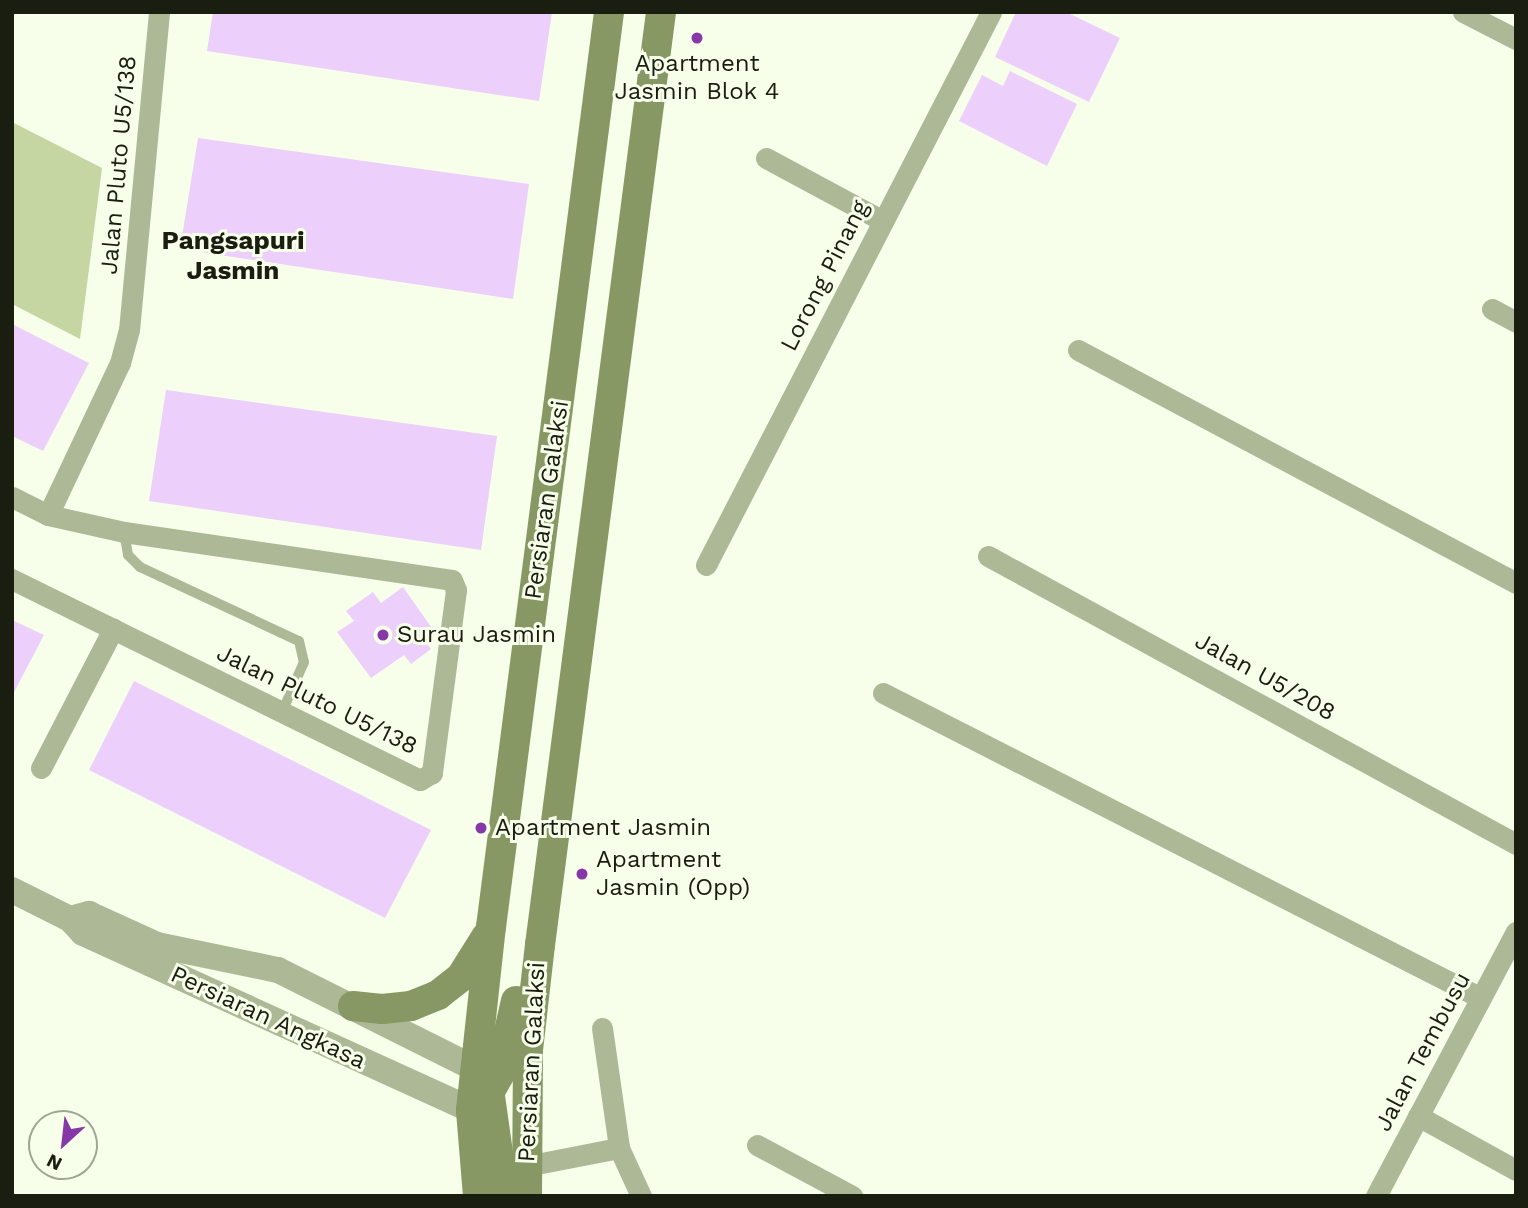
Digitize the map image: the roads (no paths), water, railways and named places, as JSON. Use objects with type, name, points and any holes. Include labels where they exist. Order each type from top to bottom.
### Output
[{"type":"main road","name":"Persiaran Galaksi","points":[[478,1196],[479,1090],[491,927],[609,12]]},
{"type":"main road","name":"Persiaran Galaksi","points":[[527,1196],[528,1051],[540,944],[661,12]]},
{"type":"main road","points":[[353,1006],[382,1010],[411,1006],[438,995],[461,977],[479,954],[491,927]]},
{"type":"main road","points":[[504,1196],[479,1090],[504,1062],[523,965],[540,944]]},
{"type":"street","name":"Jalan Pluto U5/138","points":[[48,515],[120,363],[129,330],[159,12]]},
{"type":"street","name":"Lorong Pinang","points":[[706,565],[991,12]]},
{"type":"street","points":[[1463,12],[1516,39]]},
{"type":"street","points":[[766,158],[883,221]]},
{"type":"street","points":[[1492,309],[1516,322]]},
{"type":"street","points":[[1078,350],[1516,583]]},
{"type":"street","name":"Jalan Pluto U5/138","points":[[12,497],[48,515],[124,532],[452,580],[454,603],[432,773],[420,780],[12,579]]},
{"type":"street","name":"Jalan U5/208","points":[[988,556],[1516,844]]},
{"type":"street","points":[[41,768],[113,629]]},
{"type":"street","points":[[883,693],[1481,998]]},
{"type":"street","name":"Persiaran Angkasa","points":[[12,890],[70,919],[83,933],[479,1090]]},
{"type":"street","name":"Persiaran Angkasa","points":[[70,919],[89,914],[157,945],[252,962],[353,1006],[479,1090]]},
{"type":"street","name":"Jalan Tembusu","points":[[1376,1196],[1516,932]]},
{"type":"street","points":[[602,1028],[618,1148],[641,1196]]},
{"type":"street","points":[[1418,1116],[1516,1170]]},
{"type":"street","points":[[757,1144],[852,1196]]},
{"type":"street","points":[[526,1166],[618,1148]]},
{"type":"lane","points":[[124,532],[128,555],[140,567],[299,642],[304,662],[282,712]]},
{"type":"place","name":"Apartment Jasmin Blok 4","points":[[697,38]]},
{"type":"place","name":"Surau Jasmin","points":[[383,635]]},
{"type":"place","name":"Apartment Jasmin","points":[[481,828]]},
{"type":"place","name":"Apartment Jasmin (Opp)","points":[[582,874]]},
{"type":"district","name":"Pangsapuri Jasmin","points":[[233,256]]}]
